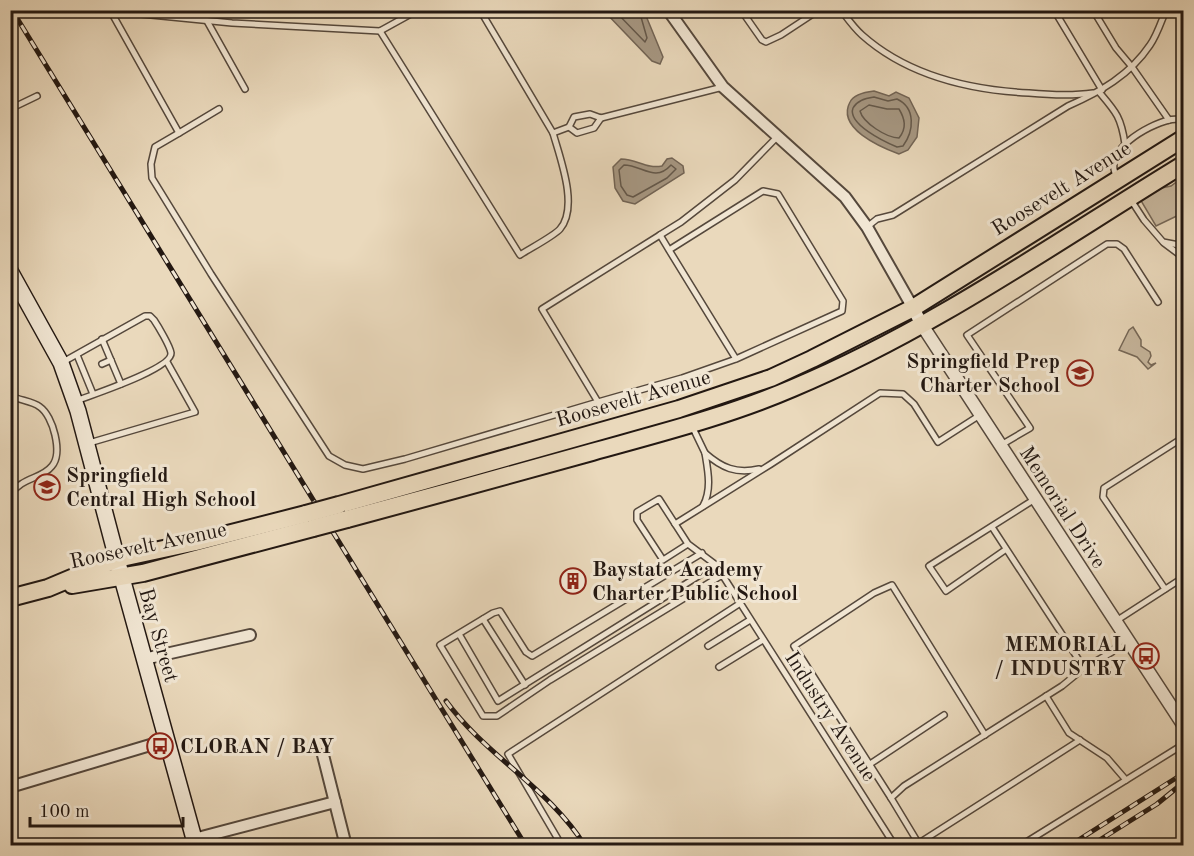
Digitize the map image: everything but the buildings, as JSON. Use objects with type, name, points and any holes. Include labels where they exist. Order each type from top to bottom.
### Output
[{"type":"main road","name":"Roosevelt Avenue","points":[[343,512],[724,395],[771,378],[913,308],[1184,138]]},
{"type":"main road","name":"Roosevelt Avenue","points":[[10,598],[48,588],[122,578],[309,521],[730,413],[796,387],[897,339],[1184,164]]},
{"type":"main road","points":[[1118,178],[1129,196]]},
{"type":"main road","name":"Bay Street","points":[[10,271],[61,363],[74,401],[195,842]]},
{"type":"main road","name":"Roosevelt Avenue","points":[[48,588],[117,559],[309,521]]},
{"type":"street","points":[[668,10],[723,87],[845,197],[867,227],[913,308]]},
{"type":"street","name":"Memorial Drive","points":[[913,308],[999,446],[1184,726]]},
{"type":"street","points":[[144,659],[250,635]]},
{"type":"street","points":[[10,787],[167,740]]},
{"type":"street","points":[[323,755],[346,846]]},
{"type":"street","points":[[195,842],[335,802]]},
{"type":"lane","points":[[111,12],[207,21],[380,31],[418,10]]},
{"type":"lane","points":[[380,31],[520,255],[560,229],[568,210],[566,179],[553,133],[480,10]]},
{"type":"lane","points":[[741,10],[762,40],[766,42],[782,35],[819,10]]},
{"type":"lane","points":[[841,10],[861,34],[879,47],[907,64],[950,82],[1025,93],[1077,95],[1100,91]]},
{"type":"lane","points":[[1054,10],[1100,91],[1122,124],[1125,144]]},
{"type":"lane","points":[[1093,10],[1116,48],[1169,120]]},
{"type":"lane","points":[[867,227],[877,219],[893,215],[1068,106],[1100,91],[1132,67],[1151,44],[1166,10]]},
{"type":"lane","points":[[111,12],[179,133]]},
{"type":"lane","points":[[207,21],[245,89]]},
{"type":"lane","points":[[553,133],[569,127],[574,117],[590,114],[602,118],[723,87]]},
{"type":"lane","points":[[10,109],[37,96]]},
{"type":"lane","points":[[219,109],[155,147],[151,164],[152,178],[309,429],[329,456],[345,465],[363,469],[405,459],[682,378],[736,359],[842,311],[843,301],[778,194],[763,191],[669,250]]},
{"type":"lane","points":[[569,127],[577,133],[585,131],[594,128],[602,118]]},
{"type":"lane","points":[[1118,178],[1113,162],[1117,152],[1125,144],[1158,124],[1169,120],[1184,119]]},
{"type":"lane","points":[[598,402],[542,309],[681,222],[735,180],[778,136]]},
{"type":"lane","points":[[1129,196],[1144,220],[1163,242],[1184,258]]},
{"type":"lane","points":[[660,236],[736,359]]},
{"type":"lane","points":[[1163,242],[1184,246]]},
{"type":"lane","points":[[999,446],[1030,428],[967,335],[1107,244],[1117,244],[1124,249],[1158,303]]},
{"type":"lane","points":[[61,363],[145,316],[150,316],[156,323],[171,352],[167,362],[121,384],[74,401]]},
{"type":"lane","points":[[102,339],[121,384]]},
{"type":"lane","points":[[77,355],[88,372],[93,394]]},
{"type":"lane","points":[[102,364],[111,360]]},
{"type":"lane","points":[[87,444],[195,412],[167,362]]},
{"type":"lane","points":[[675,524],[880,393],[903,394],[914,404],[938,442],[980,415]]},
{"type":"lane","points":[[10,395],[34,402],[43,408],[49,416],[57,444],[56,458],[52,466],[44,473],[24,481],[10,495]]},
{"type":"lane","points":[[691,424],[705,453],[709,480],[706,501],[702,508]]},
{"type":"lane","points":[[1165,589],[1103,497],[1104,488],[1184,437]]},
{"type":"lane","points":[[705,453],[719,466],[736,470],[756,470],[767,466]]},
{"type":"lane","points":[[459,634],[498,701],[716,564],[688,544],[659,499],[637,512],[637,520],[663,560],[688,544]]},
{"type":"lane","points":[[1005,550],[946,591],[929,566],[1035,499]]},
{"type":"lane","points":[[992,527],[1084,668]]},
{"type":"lane","points":[[702,553],[532,656],[526,652],[500,611],[440,645],[483,716],[497,716],[550,680],[722,575]]},
{"type":"lane","name":"Industry Avenue","points":[[716,564],[895,846]]},
{"type":"lane","points":[[1115,622],[1184,577]]},
{"type":"lane","points":[[984,735],[892,585],[874,593],[794,646],[920,844],[1080,740]]},
{"type":"lane","points":[[562,846],[508,754],[740,604]]},
{"type":"lane","points":[[483,619],[525,685]]},
{"type":"lane","points":[[708,646],[750,620]]},
{"type":"lane","points":[[891,798],[904,786],[1112,652],[1124,637]]},
{"type":"lane","points":[[719,667],[763,640]]},
{"type":"lane","points":[[1046,696],[1070,733],[1107,758],[1126,780]]},
{"type":"lane","points":[[870,764],[944,715]]},
{"type":"lane","points":[[1020,846],[1184,744]]},
{"type":"shaded area","points":[[1183,177],[1183,213],[1156,226],[1140,199],[1152,190],[1171,186]]},
{"type":"shaded area","points":[[1133,327],[1141,340],[1141,346],[1150,352],[1148,362],[1151,365],[1156,363],[1148,369],[1137,357],[1119,350],[1129,330]]},
{"type":"water","points":[[604,11],[644,11],[663,57],[660,64],[652,61]]},
{"type":"water","points":[[874,91],[889,96],[896,92],[909,98],[919,118],[917,137],[908,150],[899,154],[881,147],[862,135],[849,120],[847,111],[852,99],[860,94]]},
{"type":"water","points":[[672,158],[683,166],[684,173],[635,204],[623,201],[615,188],[613,167],[621,159],[656,167],[662,166],[667,159]]},
{"type":"railway","points":[[12,10],[526,846]]},
{"type":"railway","points":[[446,701],[480,739],[554,807],[585,846]]},
{"type":"railway","points":[[1069,846],[1184,773]]},
{"type":"railway","points":[[1090,846],[1157,804],[1184,782]]},
{"type":"place","name":"Springfield Prep Charter School","points":[[1080,373]]},
{"type":"place","name":"Springfield Central High School","points":[[47,487]]},
{"type":"place","name":"Baystate Academy Charter Public School","points":[[573,581]]},
{"type":"place","name":"MEMORIAL / INDUSTRY","points":[[1146,656]]},
{"type":"place","name":"CLORAN / BAY","points":[[160,746]]}]
